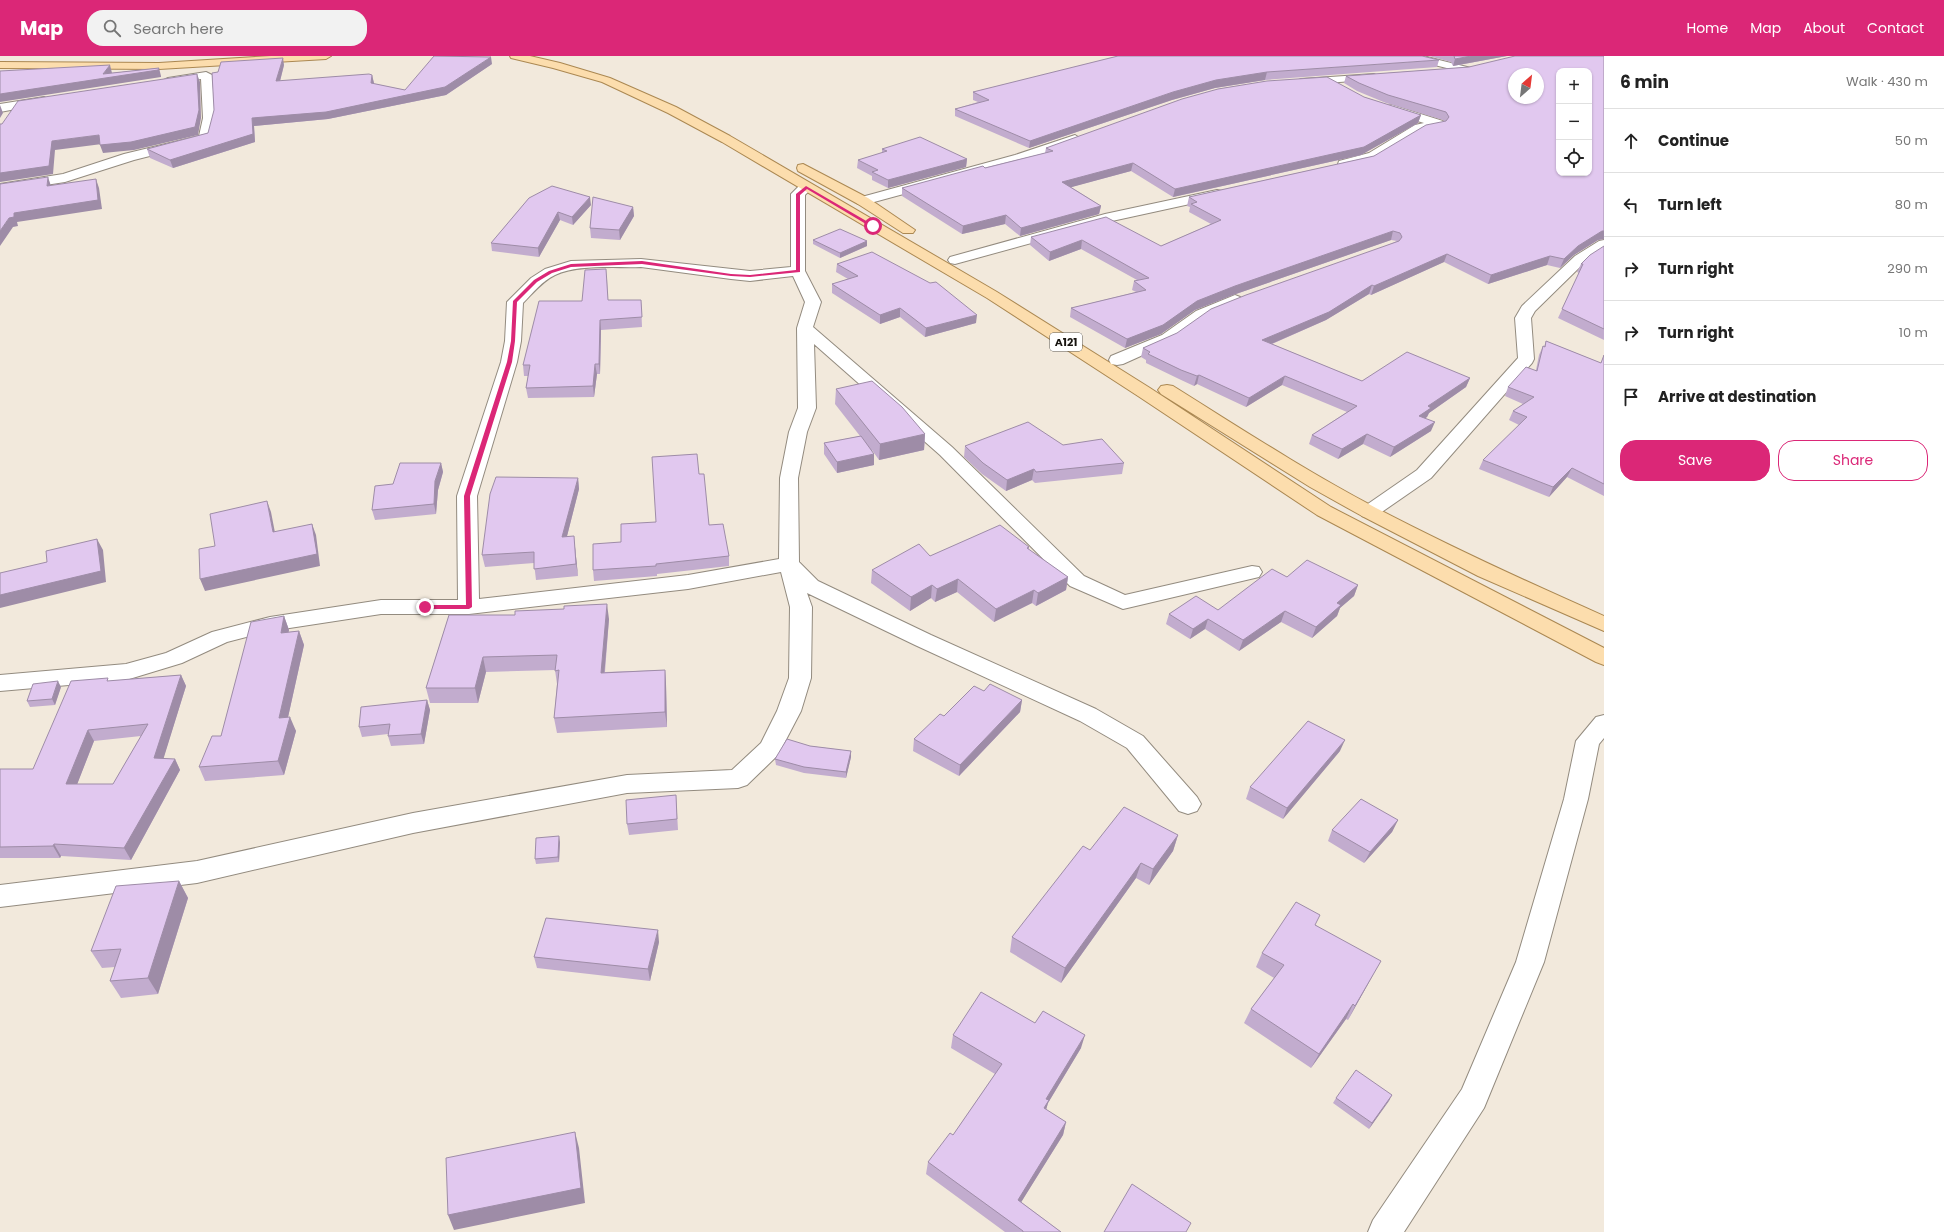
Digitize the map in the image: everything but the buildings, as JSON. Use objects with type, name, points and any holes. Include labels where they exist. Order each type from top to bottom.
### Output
[{"type":"main road","points":[[0,58],[165,60],[252,56]]},
{"type":"main road","points":[[0,65],[160,66],[326,56]]},
{"type":"main road","name":"A121","points":[[515,56],[579,71],[606,80],[638,94],[726,139],[992,295],[1144,392],[1324,510],[1604,657]]},
{"type":"main road","name":"A121","points":[[546,56],[593,68],[671,101],[748,138],[863,201],[1117,360],[1265,449],[1316,483],[1369,512],[1485,571],[1604,624]]},
{"type":"street","points":[[1410,56],[1467,70]]},
{"type":"street","points":[[1428,72],[1467,70],[1480,67]]},
{"type":"street","points":[[0,188],[65,178],[129,157],[205,138],[209,118],[206,75],[153,84]]},
{"type":"street","points":[[1288,82],[1390,75]]},
{"type":"street","points":[[1328,80],[1345,90]]},
{"type":"street","points":[[4,112],[16,106],[54,100]]},
{"type":"street","points":[[1328,168],[1366,158],[1419,128],[1439,124],[1380,105]]},
{"type":"street","points":[[863,201],[1020,158],[1087,134]]},
{"type":"street","points":[[0,896],[197,872],[413,823],[627,784],[738,779],[770,749],[789,711],[800,678],[801,606],[789,564],[788,478],[798,432],[807,408],[805,328],[813,302],[798,271],[798,194],[806,187]]},
{"type":"street","points":[[955,260],[1110,217],[1227,191]]},
{"type":"street","points":[[1369,512],[1424,474],[1526,359],[1523,318],[1528,309],[1580,258],[1604,244]]},
{"type":"street","points":[[469,607],[467,496],[509,362],[513,341],[515,302],[536,281],[550,272],[571,266],[642,262],[731,275],[750,276],[798,271]]},
{"type":"street","points":[[1117,360],[1168,338],[1202,314],[1245,296]]},
{"type":"street","points":[[805,328],[946,451],[1077,581],[1123,602],[1252,572]]},
{"type":"street","points":[[0,683],[126,672],[174,658],[220,637],[270,624],[381,607],[469,607],[688,582],[789,564]]},
{"type":"street","points":[[789,564],[811,586],[923,640],[1088,715],[1135,742],[1188,804]]},
{"type":"street","points":[[1385,1232],[1473,1098],[1530,962],[1576,799],[1588,741],[1604,723]]},
{"type":"route","points":[[425,607],[469,607],[467,496],[509,362],[513,341],[515,302],[536,281],[550,272],[571,266],[642,262],[731,275],[769,275],[798,271],[798,194],[806,187],[873,226]]}]
